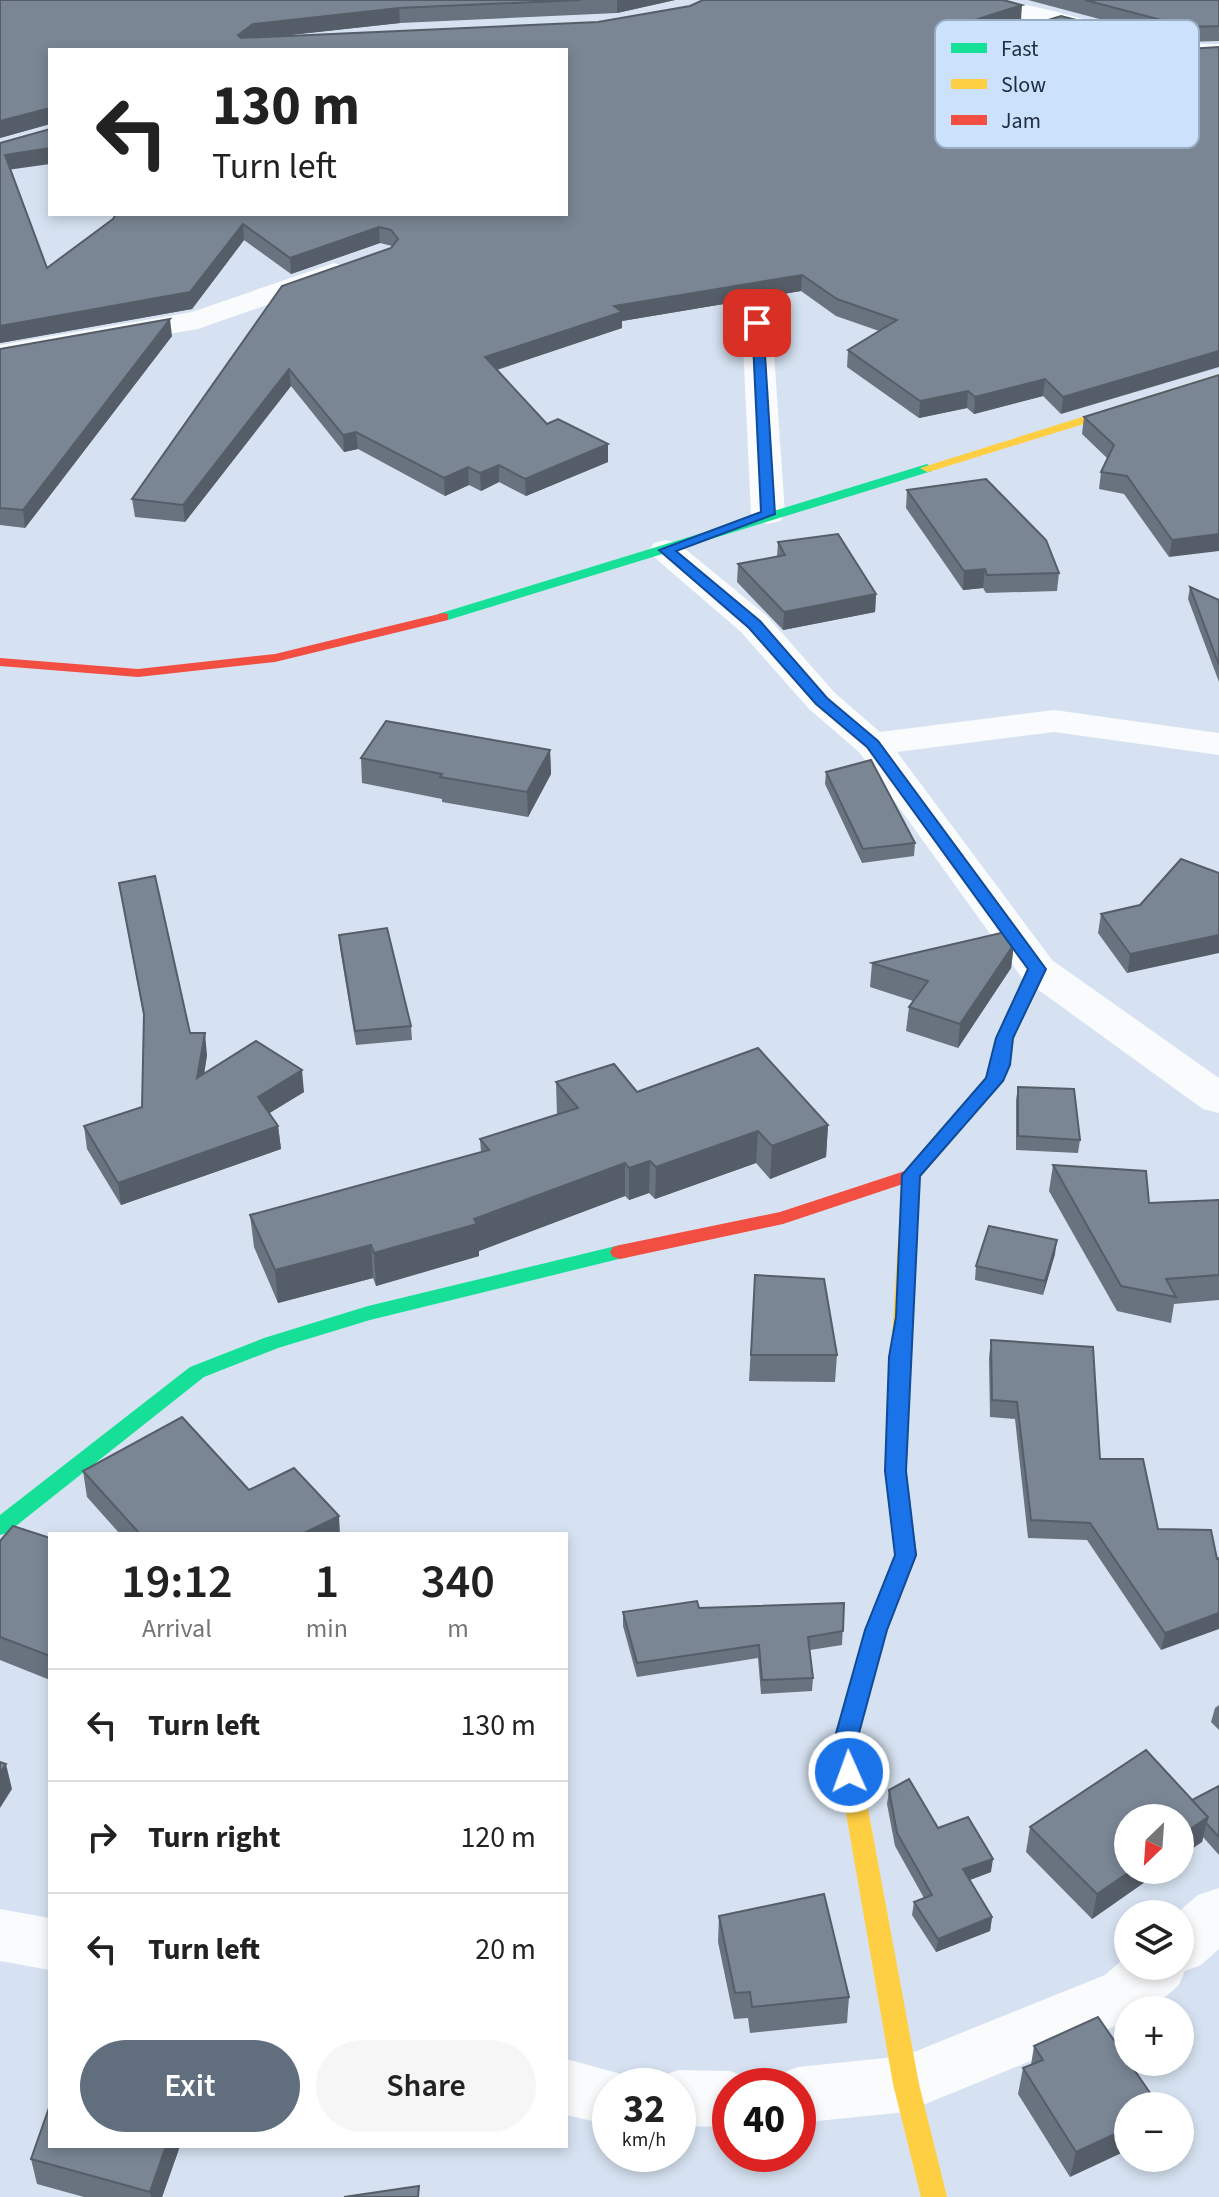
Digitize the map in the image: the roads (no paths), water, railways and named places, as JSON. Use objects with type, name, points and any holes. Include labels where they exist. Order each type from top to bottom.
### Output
[{"type":"street","points":[[988,0],[1069,20]]},
{"type":"street","points":[[1057,20],[1063,18]]},
{"type":"street","points":[[1199,53],[1219,52]]},
{"type":"street","points":[[0,354],[198,320],[367,260]]},
{"type":"street","points":[[757,323],[768,514]]},
{"type":"street","points":[[0,662],[138,673],[275,658],[412,627],[666,550],[768,514],[1219,378]]},
{"type":"street","points":[[666,550],[754,624],[822,701],[872,744],[1037,969],[1219,1099]]},
{"type":"street","points":[[872,744],[1054,721],[1219,744]]},
{"type":"street","points":[[0,1527],[197,1372],[271,1343],[368,1313],[626,1251],[783,1218],[911,1175],[994,1081],[1001,1065],[1005,1038],[1037,969]]},
{"type":"street","points":[[911,1175],[906,1317],[899,1357],[895,1471],[906,1555],[876,1630],[845,1744],[906,2084],[934,2197]]},
{"type":"street","points":[[1194,1935],[1219,1913]]},
{"type":"street","points":[[0,1935],[48,1944]]},
{"type":"street","points":[[816,2093],[906,2084],[1126,1994],[1142,1980]]},
{"type":"street","points":[[568,2087],[592,2093]]}]
